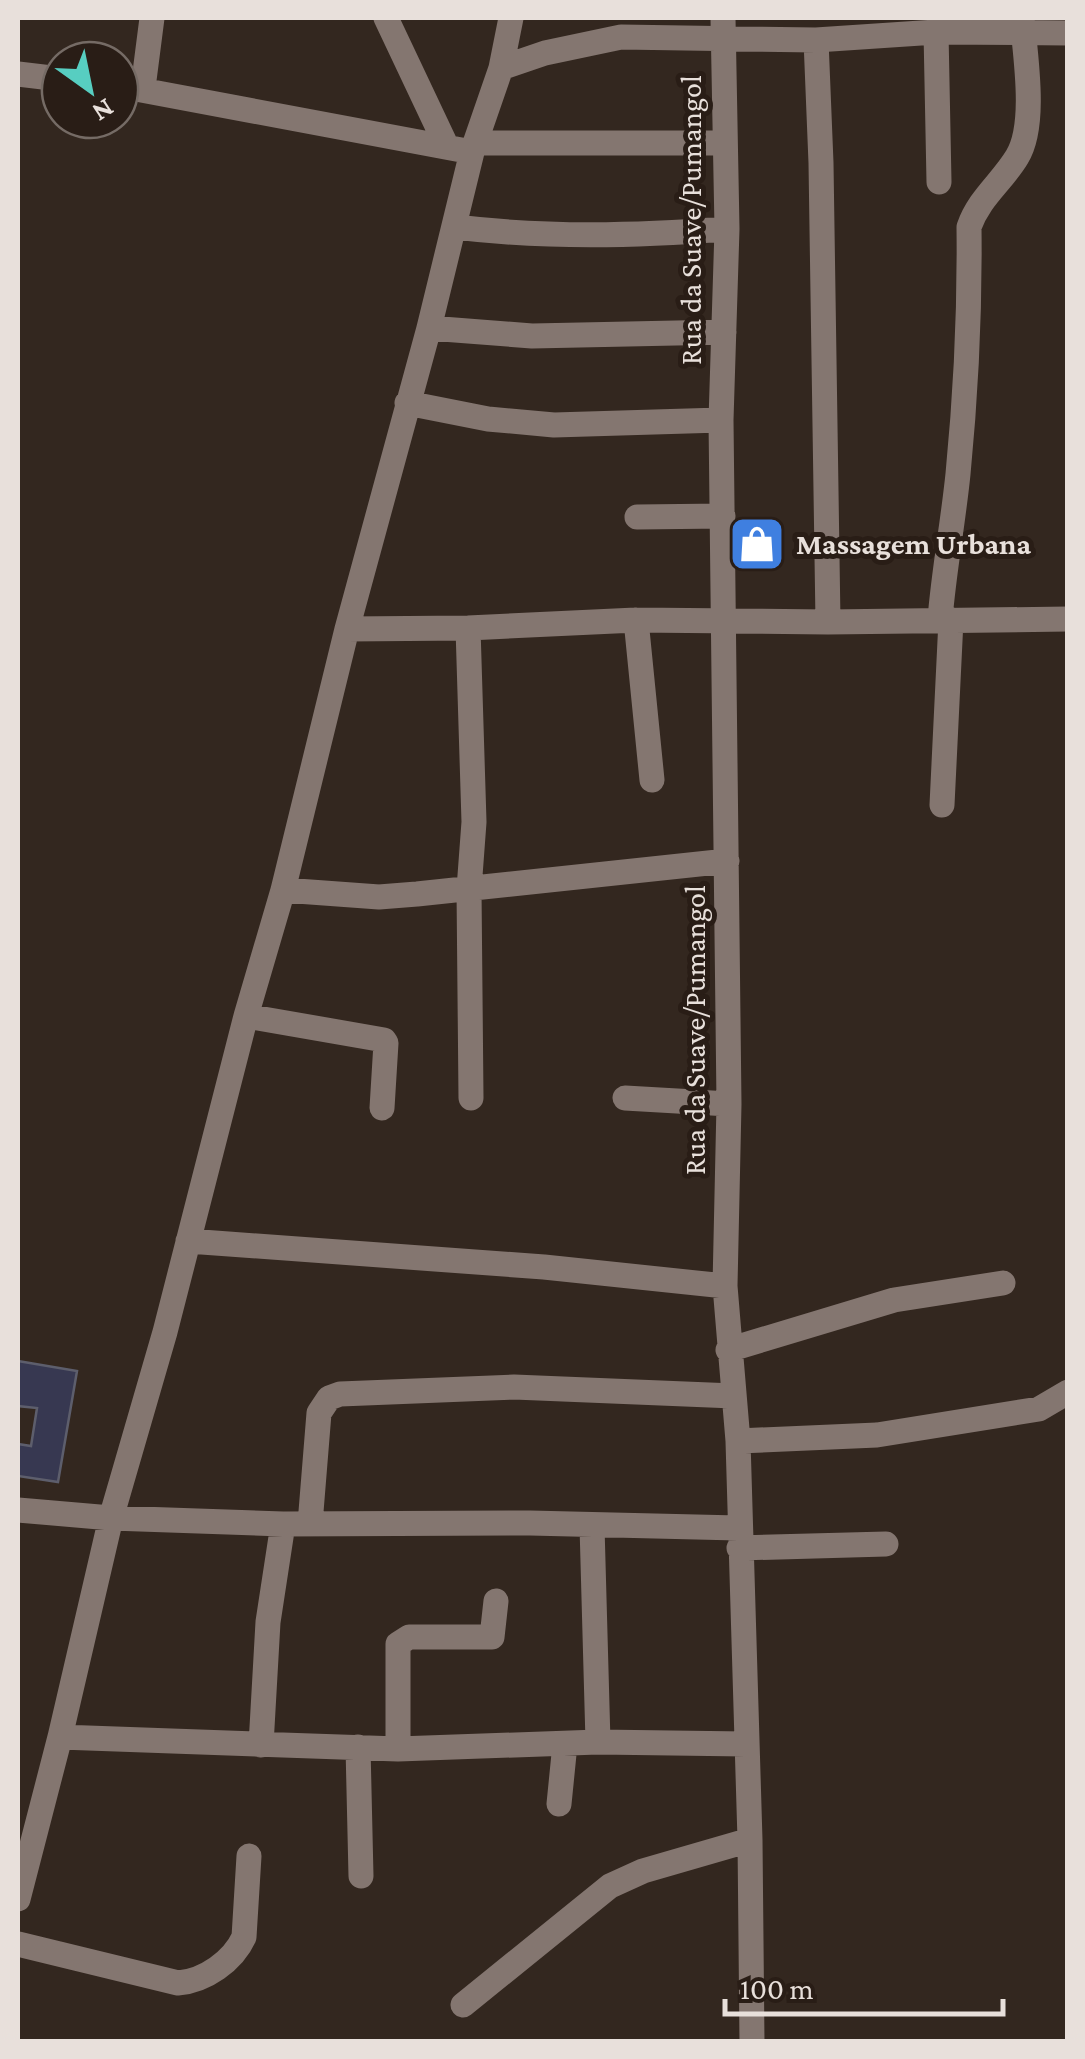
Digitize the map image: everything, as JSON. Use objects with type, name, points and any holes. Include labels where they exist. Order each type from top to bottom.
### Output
[{"type":"street","points":[[140,57],[152,18]]},
{"type":"street","points":[[386,18],[465,148]]},
{"type":"street","points":[[18,1899],[111,1518],[283,890],[347,629],[455,227],[465,148],[500,68],[511,18]]},
{"type":"street","points":[[500,68],[546,53],[622,37],[723,28],[800,33],[1023,25],[1068,33]]},
{"type":"street","points":[[942,805],[944,560],[957,478],[966,364],[969,227],[976,207],[1020,153],[1028,102],[1023,25]]},
{"type":"street","name":"Rua da Suave/Pumangol","points":[[723,28],[727,229],[721,420],[729,1104],[725,1286],[738,1441],[752,2042]]},
{"type":"street","points":[[920,28],[939,182]]},
{"type":"street","points":[[800,33],[821,163],[828,622]]},
{"type":"street","points":[[140,89],[465,148],[724,143]]},
{"type":"street","points":[[455,227],[519,234],[604,236],[727,229]]},
{"type":"street","points":[[429,328],[532,336],[724,332]]},
{"type":"street","points":[[406,403],[488,419],[554,425],[721,420]]},
{"type":"street","points":[[636,517],[722,516]]},
{"type":"street","points":[[347,629],[636,620],[1068,618]]},
{"type":"street","points":[[636,620],[652,780]]},
{"type":"street","points":[[468,628],[474,822],[469,889],[471,1098]]},
{"type":"street","points":[[283,890],[378,896],[727,861]]},
{"type":"street","points":[[246,1016],[384,1040],[382,1108]]},
{"type":"street","points":[[625,1098],[729,1104]]},
{"type":"street","points":[[188,1242],[544,1267],[725,1286]]},
{"type":"street","points":[[728,1350],[894,1300],[1003,1283]]},
{"type":"street","points":[[310,1524],[319,1412],[329,1398],[340,1394],[514,1387],[734,1396]]},
{"type":"street","points":[[738,1441],[877,1435],[1038,1409],[1068,1392]]},
{"type":"street","points":[[18,1510],[111,1518],[283,1524],[530,1523],[886,1544]]},
{"type":"street","points":[[261,1745],[268,1622],[283,1524]]},
{"type":"street","points":[[592,1526],[598,1742]]},
{"type":"street","points":[[398,1749],[398,1644],[409,1637],[492,1637],[496,1601]]},
{"type":"street","points":[[60,1737],[398,1749],[598,1742],[746,1744]]},
{"type":"street","points":[[560,1804],[566,1744]]},
{"type":"street","points":[[358,1746],[361,1876]]},
{"type":"street","points":[[464,2005],[610,1886],[643,1871],[750,1840]]},
{"type":"street","points":[[18,1944],[178,1983],[189,1982],[229,1960],[244,1937],[249,1856]]},
{"type":"building","points":[[18,1361],[77,1371],[58,1482],[18,1476],[18,1444],[31,1446],[37,1408],[18,1406]]},
{"type":"place","name":"Massagem Urbana","points":[[757,544]]}]
